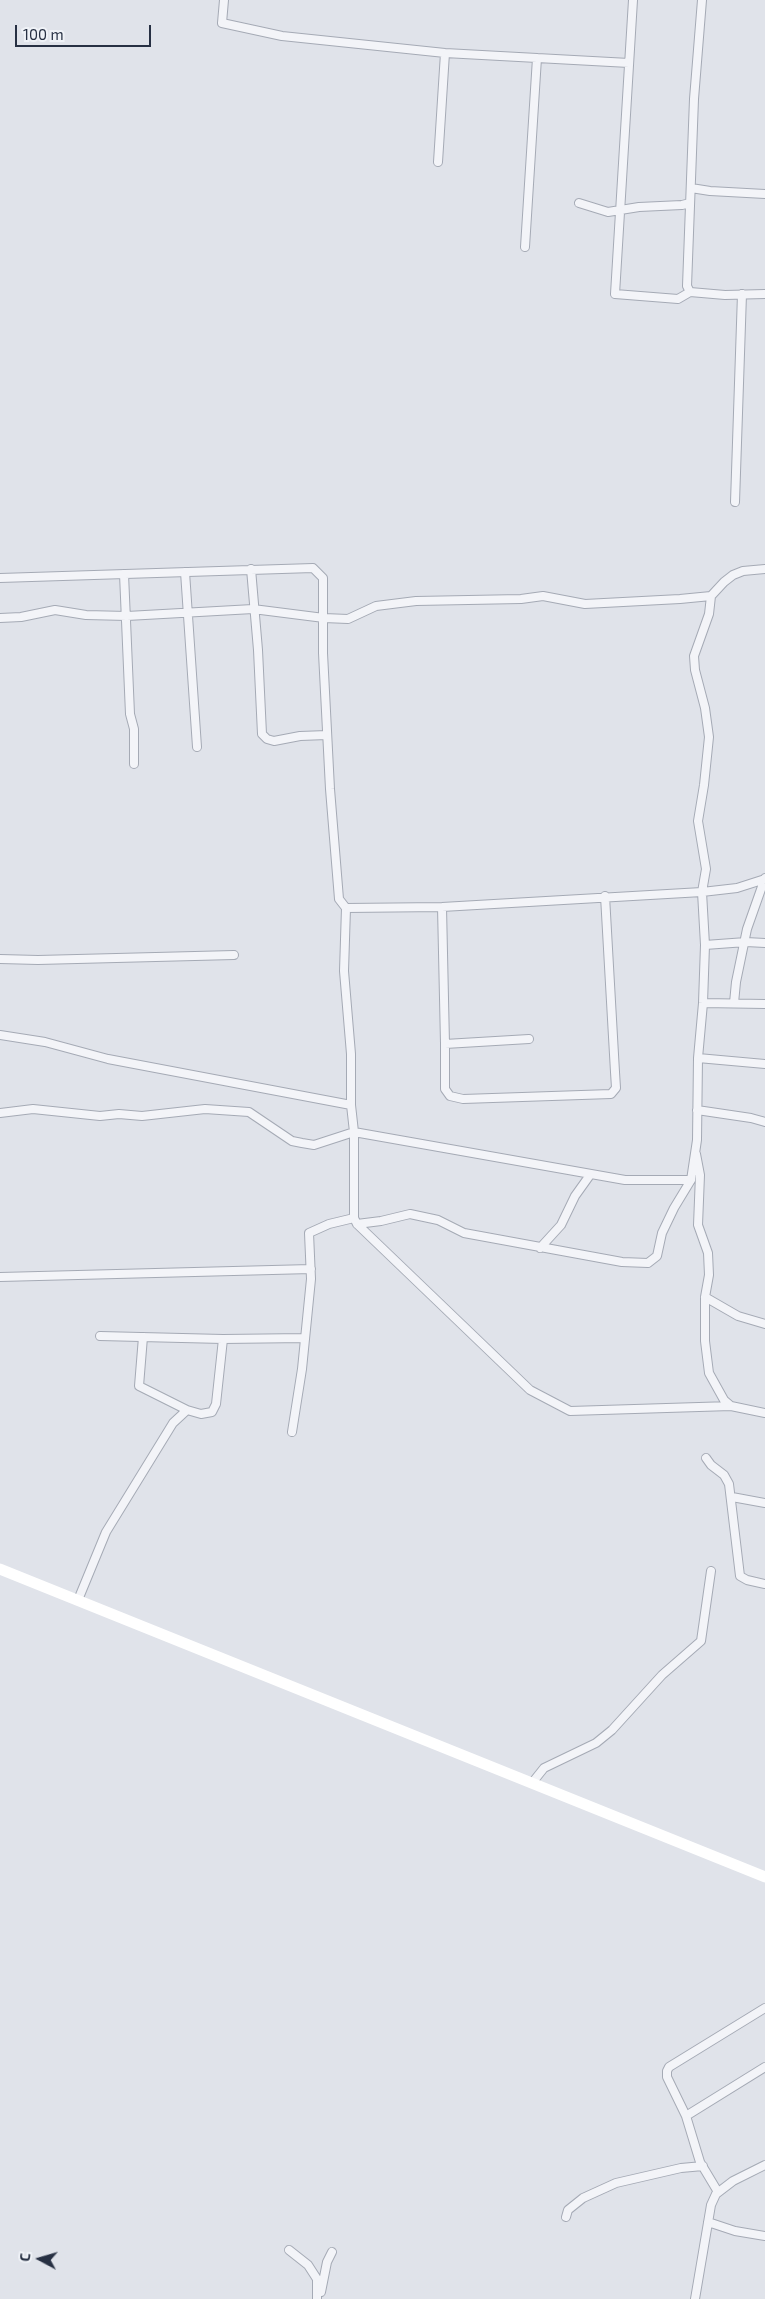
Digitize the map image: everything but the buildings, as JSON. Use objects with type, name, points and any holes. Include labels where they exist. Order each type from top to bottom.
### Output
[{"type":"main road","points":[[0,1569],[765,1877]]},
{"type":"street","points":[[224,0],[222,23],[282,36],[445,53],[628,64]]},
{"type":"street","points":[[633,0],[615,294],[678,299],[690,292],[765,294]]},
{"type":"street","points":[[690,292],[686,286],[694,99],[702,0]]},
{"type":"street","points":[[438,162],[445,53]]},
{"type":"street","points":[[524,247],[537,58]]},
{"type":"street","points":[[691,188],[765,194]]},
{"type":"street","points":[[579,203],[600,211],[639,207],[682,206],[690,203]]},
{"type":"street","points":[[735,502],[742,294]]},
{"type":"street","points":[[0,578],[314,568],[323,578],[323,653],[327,735],[339,899],[346,908],[344,947],[351,1054],[355,1221],[530,1390],[570,1411],[731,1406],[765,1413]]},
{"type":"street","points":[[292,1432],[305,1338],[311,1269],[309,1233],[336,1222],[381,1221],[410,1214],[438,1220],[464,1233],[622,1262],[648,1263],[657,1256],[662,1232],[691,1180],[695,1150],[705,944],[702,892],[706,869],[698,821],[709,737],[705,708],[695,670],[694,656],[709,614],[711,596],[724,582],[743,571],[765,569]]},
{"type":"street","points":[[251,570],[258,650],[262,734],[267,739],[274,741],[300,736],[327,735]]},
{"type":"street","points":[[185,572],[197,747]]},
{"type":"street","points":[[124,574],[130,714],[134,729],[134,764]]},
{"type":"street","points":[[0,618],[21,617],[55,610],[86,615],[127,616],[253,609],[324,618],[348,618],[376,606],[416,601],[521,599],[554,596],[571,603],[584,604],[711,596]]},
{"type":"street","points":[[346,908],[442,907],[605,896],[702,892],[737,888],[765,878]]},
{"type":"street","points":[[734,1003],[736,982],[752,913],[765,878]]},
{"type":"street","points":[[442,907],[445,1088],[450,1096],[464,1099],[610,1094],[616,1088],[605,896]]},
{"type":"street","points":[[705,944],[765,943]]},
{"type":"street","points":[[0,959],[38,960],[234,955]]},
{"type":"street","points":[[703,1004],[764,1004],[765,1013]]},
{"type":"street","points":[[0,1035],[45,1042],[108,1059],[351,1105]]},
{"type":"street","points":[[445,1044],[529,1039]]},
{"type":"street","points":[[698,1058],[765,1064]]},
{"type":"street","points":[[0,1113],[33,1109],[100,1116],[118,1114],[142,1116],[205,1109],[248,1112],[292,1141],[314,1145],[354,1132],[625,1180],[691,1180]]},
{"type":"street","points":[[697,1110],[751,1118],[765,1122]]},
{"type":"street","points":[[695,1150],[700,1175],[698,1225],[708,1253],[709,1275],[705,1297],[705,1341],[709,1372],[724,1400],[731,1406]]},
{"type":"street","points":[[540,1248],[562,1225],[575,1196],[590,1175]]},
{"type":"street","points":[[0,1277],[311,1269]]},
{"type":"street","points":[[705,1297],[738,1316],[765,1324]]},
{"type":"street","points":[[100,1336],[224,1339],[305,1338]]},
{"type":"street","points":[[143,1337],[139,1386],[187,1410],[202,1414],[212,1412],[216,1404],[224,1339]]},
{"type":"street","points":[[78,1600],[106,1532],[173,1423],[187,1410]]},
{"type":"street","points":[[706,1458],[710,1465],[724,1475],[729,1484],[740,1576],[747,1580],[765,1584]]},
{"type":"street","points":[[732,1498],[765,1503]]},
{"type":"street","points":[[532,1783],[544,1768],[596,1743],[612,1730],[662,1675],[701,1641],[711,1571]]},
{"type":"street","points":[[718,2192],[703,2166],[686,2116],[667,2077],[667,2071],[670,2067],[765,2008]]},
{"type":"street","points":[[686,2116],[765,2067]]},
{"type":"street","points":[[695,2299],[711,2205],[718,2192],[765,2165]]},
{"type":"street","points":[[566,2217],[568,2210],[583,2198],[616,2183],[681,2168],[703,2166]]},
{"type":"street","points":[[708,2222],[735,2231],[765,2236]]},
{"type":"street","points":[[288,2250],[308,2266],[317,2279],[318,2299]]},
{"type":"street","points":[[318,2299],[332,2252]]}]
